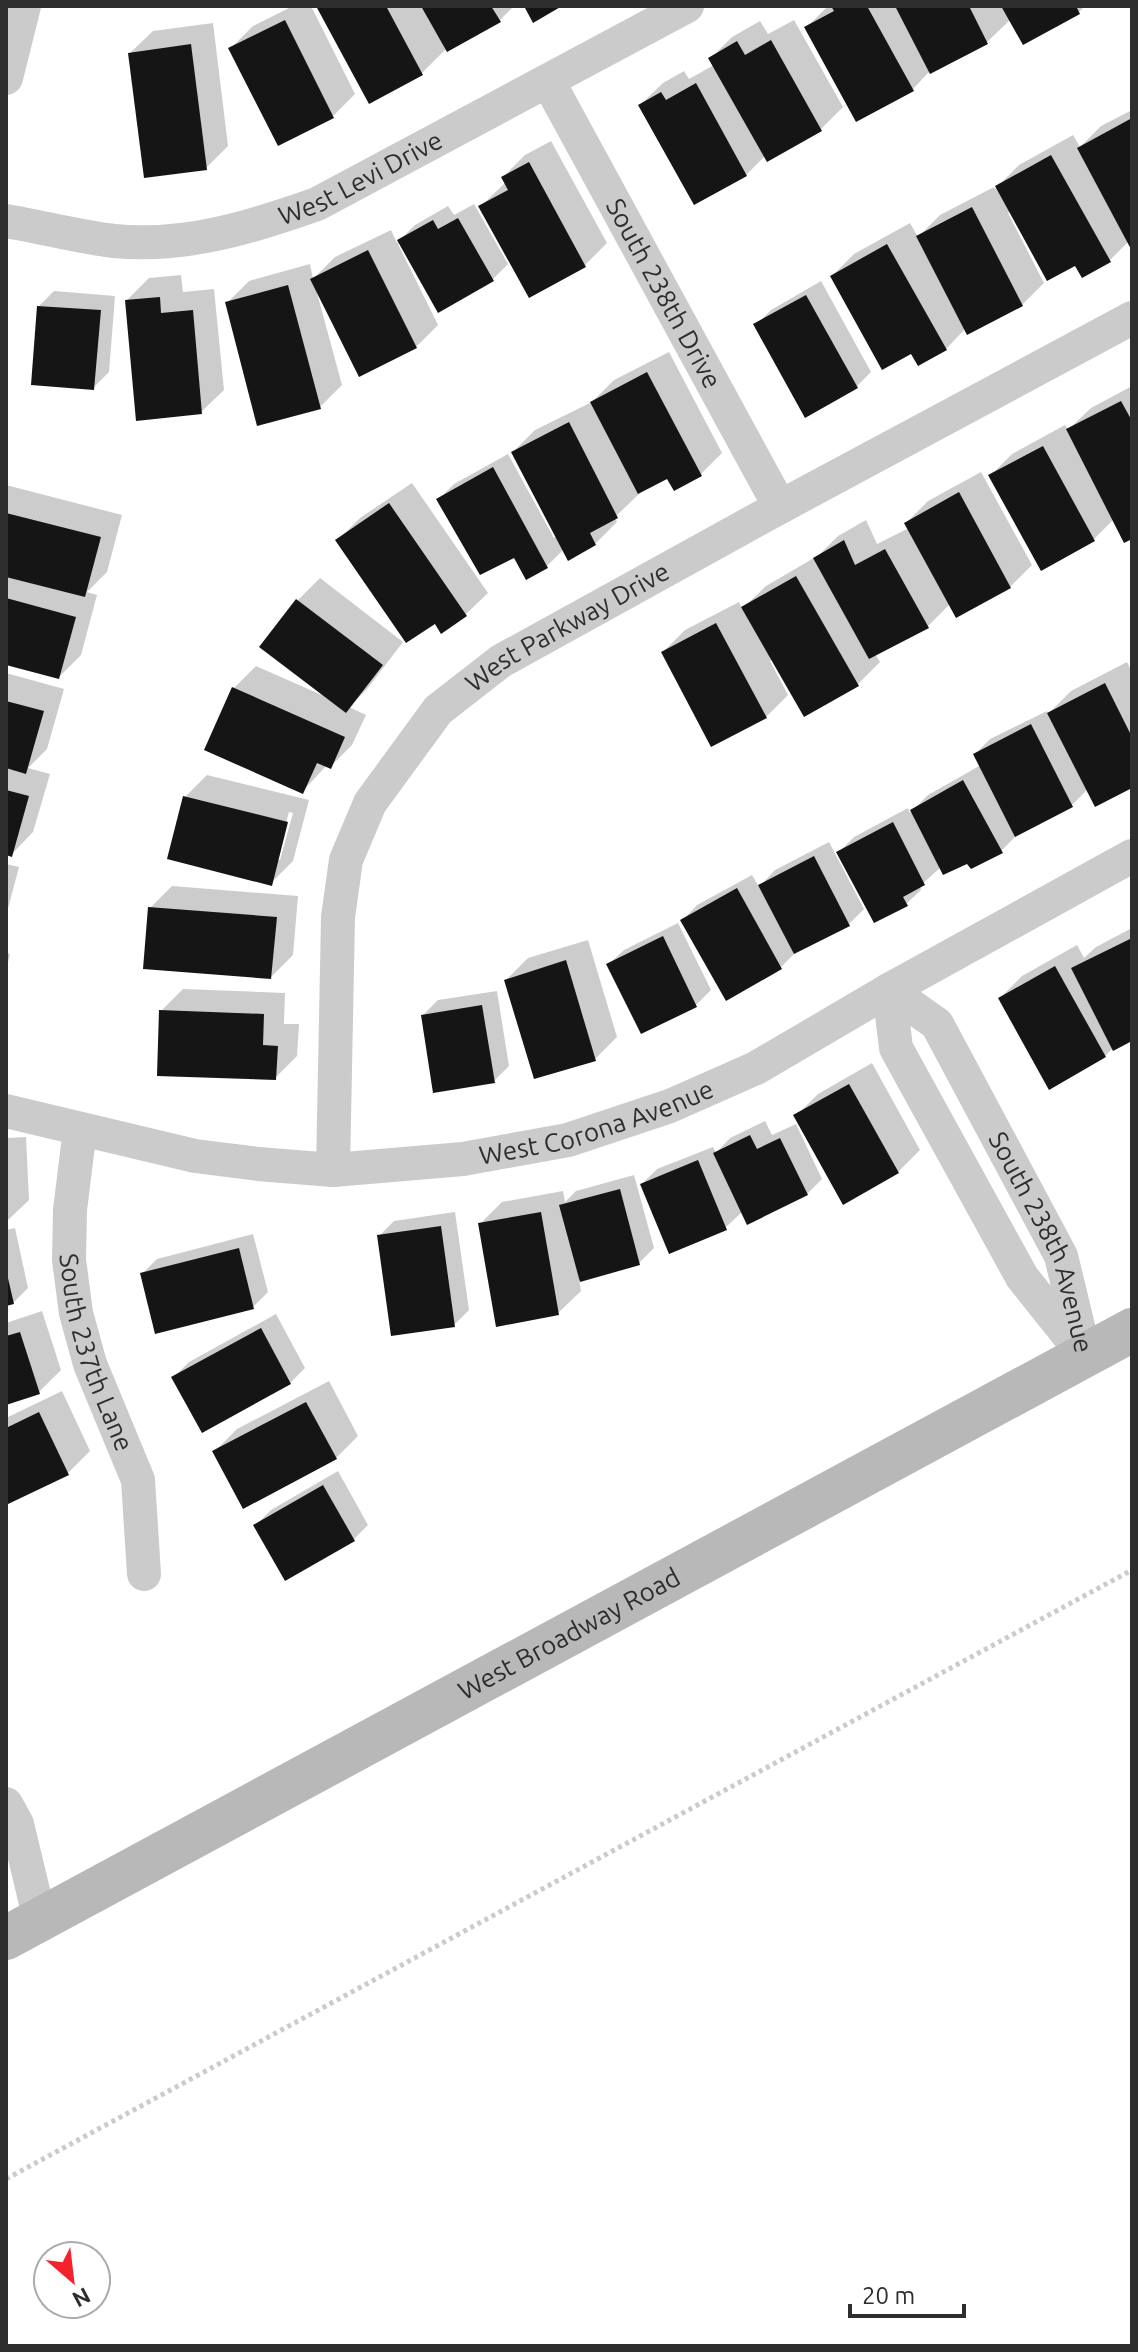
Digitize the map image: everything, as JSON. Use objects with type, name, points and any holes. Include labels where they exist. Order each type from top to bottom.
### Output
[{"type":"main road","name":"West Broadway Road","points":[[23,1929],[1132,1330]]},
{"type":"street","points":[[6,78],[24,6]]},
{"type":"street","name":"West Levi Drive","points":[[6,221],[115,241],[179,241],[253,226],[317,204],[687,6]]},
{"type":"street","name":"South 238th Drive","points":[[548,81],[780,507]]},
{"type":"street","name":"West Parkway Drive","points":[[333,1170],[338,917],[346,860],[370,803],[438,710],[501,661],[1132,318]]},
{"type":"street","name":"West Corona Avenue","points":[[6,1111],[195,1156],[333,1170],[463,1159],[568,1140],[670,1106],[756,1068],[889,990],[1132,856]]},
{"type":"street","name":"South 238th Avenue","points":[[889,990],[937,1024],[952,1051],[1061,1256],[1085,1355]]},
{"type":"street","name":"South 238th Avenue","points":[[889,990],[896,1048],[1022,1277],[1085,1355]]},
{"type":"street","name":"South 237th Lane","points":[[80,1129],[70,1210],[69,1260],[76,1313],[90,1364],[138,1480],[144,1574]]},
{"type":"street","points":[[6,1804],[17,1824],[23,1929]]},
{"type":"street","points":[[6,1884],[23,1929]]},
{"type":"path","points":[[6,2179],[1132,1570]]},
{"type":"building","points":[[316,6],[386,6],[423,75],[369,104]]},
{"type":"building","points":[[421,6],[491,6],[501,22],[447,52]]},
{"type":"building","points":[[524,6],[562,6],[533,23]]},
{"type":"building","points":[[831,6],[867,6],[914,91],[856,122],[804,27],[834,11]]},
{"type":"building","points":[[895,6],[969,6],[988,44],[930,74]]},
{"type":"building","points":[[1001,6],[1076,6],[1080,14],[1023,45]]},
{"type":"building","points":[[285,20],[334,118],[278,146],[228,48]]},
{"type":"building","points":[[771,40],[822,131],[767,162],[708,58],[737,41],[745,55]]},
{"type":"building","points":[[191,44],[207,170],[144,178],[128,53]]},
{"type":"building","points":[[696,83],[747,176],[694,205],[638,105],[661,92],[666,100]]},
{"type":"building","points":[[1132,118],[1132,251],[1077,148]]},
{"type":"building","points":[[1051,155],[1111,262],[1082,278],[1075,266],[1047,281],[995,186]]},
{"type":"building","points":[[529,162],[586,267],[529,298],[478,206],[508,190],[501,177]]},
{"type":"building","points":[[972,207],[1023,306],[967,335],[916,236]]},
{"type":"building","points":[[458,218],[494,281],[438,313],[397,240],[433,220],[438,229]]},
{"type":"building","points":[[887,244],[947,350],[918,366],[911,354],[882,370],[830,276]]},
{"type":"building","points":[[368,250],[417,348],[359,377],[310,279]]},
{"type":"building","points":[[288,285],[321,409],[257,426],[225,302]]},
{"type":"building","points":[[806,295],[858,388],[805,418],[753,324]]},
{"type":"building","points":[[160,297],[161,313],[193,310],[202,414],[136,421],[125,300]]},
{"type":"building","points":[[37,306],[101,310],[94,390],[31,385]]},
{"type":"building","points":[[647,372],[702,476],[674,491],[667,479],[638,494],[590,402]]},
{"type":"building","points":[[1121,401],[1132,421],[1132,539],[1124,543],[1066,429]]},
{"type":"building","points":[[569,422],[618,518],[590,533],[596,545],[568,561],[511,452]]},
{"type":"building","points":[[1043,446],[1095,541],[1041,571],[988,475]]},
{"type":"building","points":[[493,467],[548,568],[526,580],[514,558],[480,575],[436,499]]},
{"type":"building","points":[[959,492],[1011,588],[956,618],[904,523]]},
{"type":"building","points":[[389,503],[467,616],[441,634],[435,624],[406,643],[335,540]]},
{"type":"building","points":[[6,513],[101,537],[85,597],[6,577]]},
{"type":"building","points":[[844,540],[855,565],[885,549],[929,628],[869,659],[813,558]]},
{"type":"building","points":[[796,576],[859,686],[804,717],[741,607]]},
{"type":"building","points":[[6,598],[76,617],[59,679],[6,665]]},
{"type":"building","points":[[296,599],[383,665],[346,713],[259,647]]},
{"type":"building","points":[[716,623],[767,718],[711,747],[661,652]]},
{"type":"building","points":[[1105,683],[1132,737],[1132,788],[1095,807],[1047,713]]},
{"type":"building","points":[[232,687],[345,737],[331,769],[317,763],[303,794],[204,750]]},
{"type":"building","points":[[6,701],[44,711],[26,774],[6,768]]},
{"type":"building","points":[[1031,724],[1073,807],[1015,837],[973,754]]},
{"type":"building","points":[[963,780],[1003,853],[971,869],[967,864],[943,875],[910,810]]},
{"type":"building","points":[[6,790],[29,796],[12,857],[6,855]]},
{"type":"building","points":[[183,796],[288,822],[272,886],[167,859]]},
{"type":"building","points":[[893,822],[925,885],[903,897],[908,906],[874,923],[836,852]]},
{"type":"building","points":[[814,856],[850,926],[794,954],[758,885]]},
{"type":"building","points":[[737,888],[782,969],[726,1001],[680,920]]},
{"type":"building","points":[[148,907],[277,917],[271,979],[143,969]]},
{"type":"building","points":[[663,936],[697,1007],[641,1034],[606,964]]},
{"type":"building","points":[[1132,938],[1132,1041],[1113,1051],[1071,968]]},
{"type":"building","points":[[566,960],[596,1061],[534,1079],[504,980]]},
{"type":"building","points":[[1055,966],[1106,1057],[1049,1090],[998,998]]},
{"type":"building","points":[[482,1005],[495,1083],[433,1093],[421,1015]]},
{"type":"building","points":[[159,1010],[264,1014],[263,1045],[278,1046],[276,1080],[157,1076]]},
{"type":"building","points":[[849,1084],[899,1173],[843,1205],[793,1115]]},
{"type":"building","points":[[750,1135],[757,1149],[780,1138],[808,1195],[747,1225],[713,1153]]},
{"type":"building","points":[[698,1160],[727,1230],[669,1254],[640,1184]]},
{"type":"building","points":[[620,1189],[640,1265],[580,1282],[559,1205]]},
{"type":"building","points":[[541,1212],[559,1315],[496,1327],[478,1223]]},
{"type":"building","points":[[441,1226],[455,1327],[391,1336],[377,1235]]},
{"type":"building","points":[[239,1248],[254,1309],[155,1334],[140,1273]]},
{"type":"building","points":[[6,1275],[14,1304],[6,1306]]},
{"type":"building","points":[[261,1328],[291,1384],[202,1433],[171,1377]]},
{"type":"building","points":[[20,1332],[40,1394],[6,1405],[6,1336]]},
{"type":"building","points":[[306,1402],[337,1459],[243,1509],[212,1451]]},
{"type":"building","points":[[39,1412],[69,1475],[6,1505],[6,1428]]},
{"type":"building","points":[[323,1485],[355,1541],[285,1581],[253,1525]]}]
